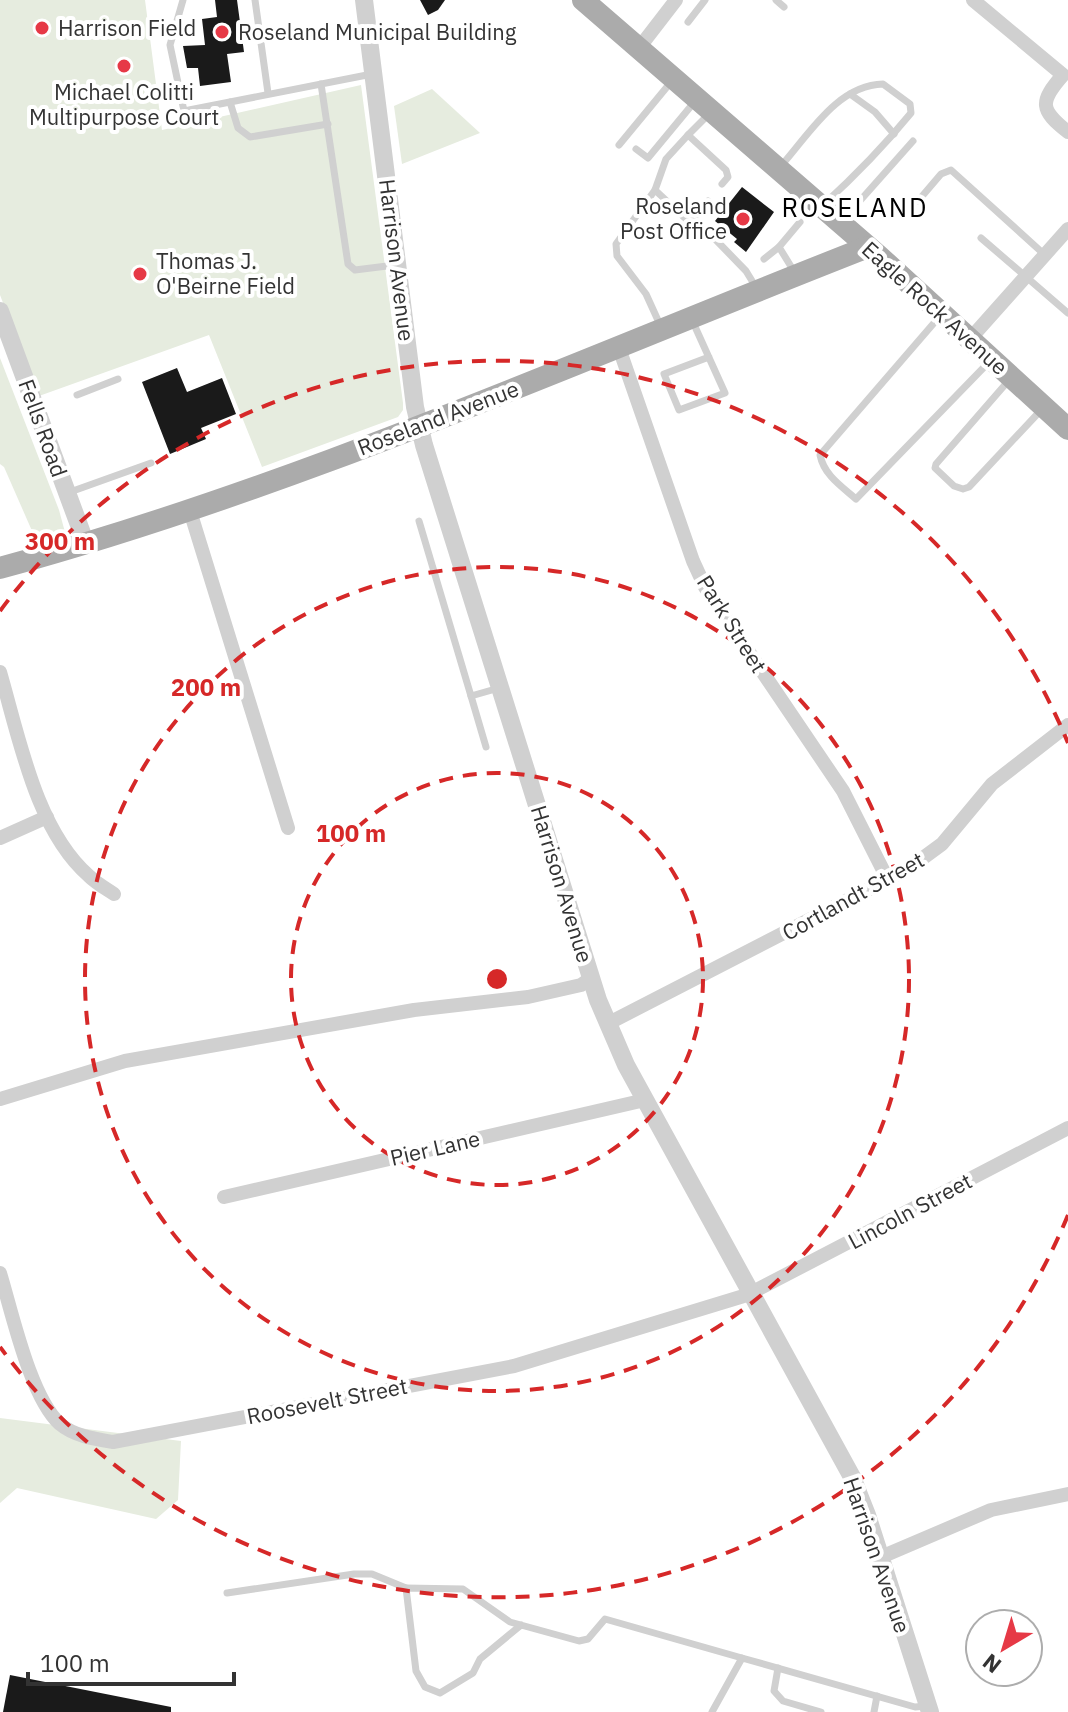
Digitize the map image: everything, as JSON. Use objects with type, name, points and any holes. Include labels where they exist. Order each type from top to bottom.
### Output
[{"type":"main road","name":"Eagle Rock Avenue","points":[[583,0],[868,247],[1068,429]]},
{"type":"main road","name":"Roseland Avenue","points":[[0,568],[190,511],[420,426],[868,247]]},
{"type":"street","name":"Harrison Avenue","points":[[364,0],[420,426],[591,978],[607,1024],[645,1100],[852,1477],[929,1709]]},
{"type":"street","points":[[639,48],[676,0]]},
{"type":"street","points":[[973,0],[1065,72],[1047,93],[1045,103],[1050,117],[1068,132]]},
{"type":"street","points":[[970,339],[1068,229]]},
{"type":"street","name":"Fells Road","points":[[0,311],[86,544]]},
{"type":"street","name":"Park Street","points":[[619,348],[693,561],[705,587],[843,791],[888,880]]},
{"type":"street","points":[[190,511],[288,828]]},
{"type":"street","points":[[0,672],[34,786],[47,817],[69,854],[87,875],[114,894]]},
{"type":"street","name":"Cortlandt Street","points":[[607,1024],[927,857],[992,784],[1068,725]]},
{"type":"street","points":[[0,838],[47,817]]},
{"type":"street","points":[[0,1099],[125,1061],[414,1010],[528,997],[581,985],[591,978]]},
{"type":"street","name":"Pier Lane","points":[[224,1197],[645,1100]]},
{"type":"street","name":"Lincoln Street","points":[[751,1293],[1068,1128]]},
{"type":"street","name":"Roosevelt Street","points":[[0,1273],[33,1379],[49,1410],[61,1425],[88,1438],[113,1442],[514,1366],[751,1293]]},
{"type":"street","points":[[881,1557],[991,1510],[1068,1494]]},
{"type":"lane","points":[[183,0],[170,45],[184,111],[374,73]]},
{"type":"lane","points":[[255,0],[268,93]]},
{"type":"lane","points":[[688,22],[705,0]]},
{"type":"lane","points":[[776,0],[784,7]]},
{"type":"lane","points":[[619,145],[674,79]]},
{"type":"lane","points":[[321,84],[348,264],[355,270],[398,265]]},
{"type":"lane","points":[[779,169],[832,107],[850,94],[883,84],[910,104],[911,113],[894,134],[865,167],[822,207]]},
{"type":"lane","points":[[850,94],[875,112],[894,134]]},
{"type":"lane","points":[[230,102],[238,128],[250,137],[328,124]]},
{"type":"lane","points":[[662,330],[646,294],[617,256],[616,244],[655,190],[666,159],[688,135],[705,105]]},
{"type":"lane","points":[[636,149],[648,158],[705,105]]},
{"type":"lane","points":[[688,135],[726,170],[728,177],[722,184]]},
{"type":"lane","points":[[840,223],[913,141]]},
{"type":"lane","points":[[918,201],[945,170],[951,170],[1045,255]]},
{"type":"lane","points":[[655,190],[688,221],[693,220],[708,201]]},
{"type":"lane","points":[[764,259],[800,222]]},
{"type":"lane","points":[[981,238],[1068,313]]},
{"type":"lane","points":[[715,239],[746,271],[758,291]]},
{"type":"lane","points":[[779,247],[796,275]]},
{"type":"lane","points":[[942,314],[820,455],[822,468],[835,481],[856,499],[992,359]]},
{"type":"lane","points":[[692,318],[725,393],[679,410],[664,374],[709,357]]},
{"type":"lane","points":[[1011,377],[936,464],[935,468],[946,479],[958,488],[969,487],[1044,407]]},
{"type":"lane","points":[[77,395],[118,379]]},
{"type":"lane","points":[[68,492],[151,463]]},
{"type":"lane","points":[[419,521],[486,747]]},
{"type":"lane","points":[[471,696],[501,687]]},
{"type":"lane","points":[[227,1593],[354,1574],[372,1574],[406,1588],[463,1589],[510,1622],[579,1641],[588,1639],[605,1619],[929,1709]]},
{"type":"lane","points":[[406,1588],[416,1671],[425,1687],[440,1693],[473,1673],[480,1659],[521,1625]]},
{"type":"lane","points":[[712,1712],[742,1658]]},
{"type":"lane","points":[[778,1668],[774,1691],[783,1701],[821,1712]]},
{"type":"lane","points":[[874,1712],[877,1696]]},
{"type":"shaded area","points":[[0,0],[145,0],[162,130],[361,85],[403,403],[398,417],[262,467],[209,335],[39,396],[0,295]]},
{"type":"shaded area","points":[[432,89],[480,133],[402,164],[394,106]]},
{"type":"shaded area","points":[[0,358],[59,510],[66,536],[36,540],[0,464]]},
{"type":"shaded area","points":[[0,1418],[181,1441],[178,1500],[156,1519],[17,1488],[0,1503]]},
{"type":"building","name":"Roseland Municipal Building","points":[[215,0],[237,0],[244,52],[227,54],[231,82],[200,86],[198,68],[187,68],[183,46],[205,45],[202,19],[217,17]]},
{"type":"building","points":[[420,0],[445,0],[438,10],[428,15]]},
{"type":"building","name":"Roseland Post Office","points":[[742,187],[774,212],[746,252],[734,242],[737,239],[715,221]]},
{"type":"building","points":[[177,368],[187,392],[222,378],[236,414],[201,428],[206,439],[170,454],[142,382]]},
{"type":"building","points":[[10,1675],[171,1707],[171,1712],[3,1712]]},
{"type":"place","name":"Harrison Field","points":[[42,28]]},
{"type":"place","name":"Roseland Municipal Building","points":[[222,32]]},
{"type":"place","name":"Michael Colitti Multipurpose Court","points":[[124,66]]},
{"type":"place","name":"Roseland Post Office","points":[[743,219]]},
{"type":"place","name":"Thomas J. O'Beirne Field","points":[[140,274]]},
{"type":"district","name":"ROSELAND","points":[[855,208]]}]
